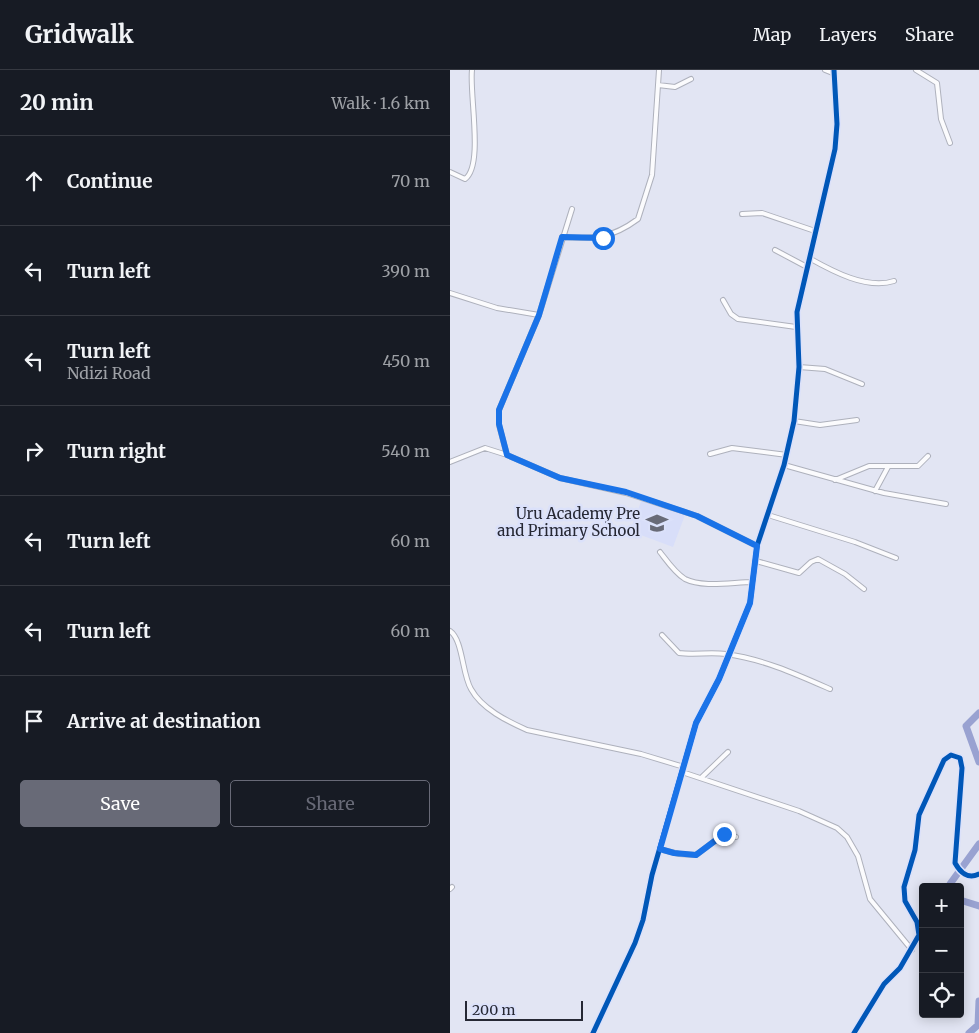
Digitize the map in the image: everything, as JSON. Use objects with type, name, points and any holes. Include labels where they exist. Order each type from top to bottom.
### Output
[{"type":"street","points":[[450,172],[465,178],[471,170],[475,137],[472,70]]},
{"type":"street","points":[[562,237],[603,238],[618,232],[638,219],[652,176],[659,70]]},
{"type":"street","points":[[593,1033],[636,938],[696,723],[719,679],[750,603],[757,546],[787,455],[794,421],[799,366],[796,327],[799,297],[835,149],[837,124],[835,72],[825,70]]},
{"type":"street","points":[[916,70],[937,83],[941,119],[950,143]]},
{"type":"street","points":[[658,85],[675,87],[691,79]]},
{"type":"street","points":[[507,455],[499,424],[499,410],[539,315],[572,208]]},
{"type":"street","points":[[742,214],[762,213],[815,231]]},
{"type":"street","points":[[775,250],[807,267]]},
{"type":"street","points":[[809,258],[840,273],[862,280],[885,283],[894,281]]},
{"type":"street","points":[[450,293],[497,308],[539,315]]},
{"type":"street","points":[[723,300],[731,314],[738,320],[796,327]]},
{"type":"street","points":[[799,366],[825,369],[862,384]]},
{"type":"street","points":[[794,421],[820,425],[857,420]]},
{"type":"street","points":[[450,462],[485,448],[507,455],[560,478],[626,492],[697,516],[757,546]]},
{"type":"street","points":[[710,454],[732,448],[787,455]]},
{"type":"street","points":[[835,480],[869,466],[918,466],[928,456]]},
{"type":"street","points":[[784,465],[875,491],[946,504]]},
{"type":"street","points":[[875,491],[888,467]]},
{"type":"street","points":[[768,515],[854,542],[896,558]]},
{"type":"street","points":[[660,552],[679,574],[690,580],[708,583],[753,582]]},
{"type":"street","points":[[756,561],[799,573],[811,562],[818,559],[845,574],[864,589]]},
{"type":"street","points":[[450,631],[457,642],[471,689],[484,704],[512,723],[527,730],[641,754],[684,767]]},
{"type":"street","points":[[662,635],[679,652],[728,655],[781,667],[830,689]]},
{"type":"street","points":[[700,778],[728,752]]},
{"type":"street","points":[[854,1033],[881,989],[900,968],[912,950],[920,931],[905,901],[904,887],[915,850],[919,815],[944,760],[951,755],[960,758],[962,768],[955,863],[960,872],[974,877],[979,874]]},
{"type":"street","points":[[682,772],[799,811],[837,828],[846,837],[858,856],[870,898],[912,950]]},
{"type":"street","points":[[660,849],[674,853],[696,855],[724,834],[736,837]]},
{"type":"shaded area","name":"Uru Academy Pre and Primary School","points":[[642,499],[685,515],[673,547],[630,531]]},
{"type":"waterway","points":[[979,713],[966,726],[979,762]]},
{"type":"waterway","points":[[951,883],[979,844]]},
{"type":"waterway","points":[[964,901],[979,906]]},
{"type":"waterway","points":[[969,1033],[978,1025],[979,1001]]},
{"type":"cycle path","points":[[593,1033],[635,943],[643,920],[652,875],[696,723],[719,679],[750,603],[757,546],[784,465],[794,421],[799,367],[797,312],[835,149],[837,124],[834,70]]},
{"type":"cycle path","points":[[854,1033],[884,984],[900,968],[919,935],[917,922],[905,901],[904,887],[915,850],[919,815],[944,760],[951,755],[960,758],[962,768],[955,863],[968,876],[979,874]]},
{"type":"place","name":"Uru Academy Pre and Primary School","points":[[657,523]]},
{"type":"route","points":[[603,238],[562,237],[539,315],[499,410],[499,424],[507,455],[571,482],[626,492],[697,516],[757,546],[750,603],[719,679],[696,723],[690,739],[684,767],[660,849],[667,852],[696,855],[724,834]]}]
